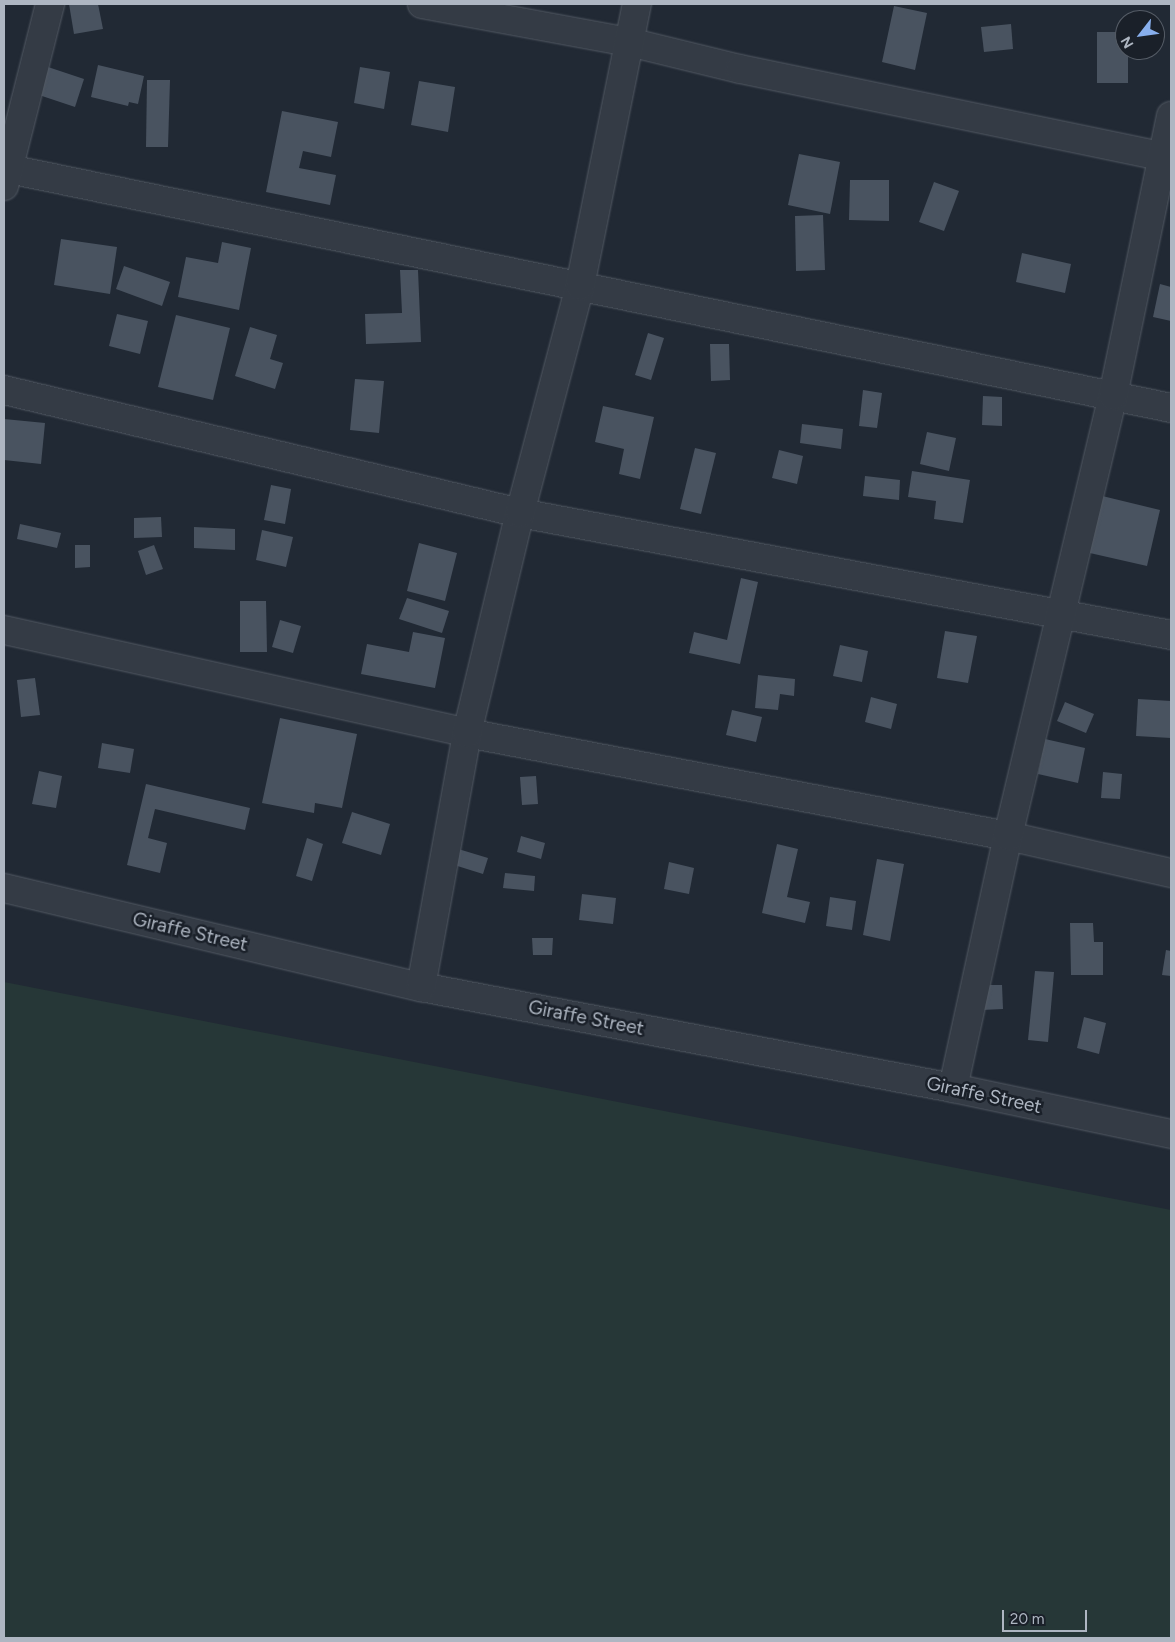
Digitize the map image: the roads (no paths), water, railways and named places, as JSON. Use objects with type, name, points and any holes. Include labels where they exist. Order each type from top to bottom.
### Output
[{"type":"street","points":[[50,4],[5,174],[580,286],[1171,408]]},
{"type":"street","points":[[422,4],[629,42],[740,69],[1167,157]]},
{"type":"street","points":[[421,987],[467,733],[520,513],[580,286],[637,4]]},
{"type":"street","points":[[953,1088],[1008,836],[1062,614],[1167,157],[1171,116]]},
{"type":"street","points":[[4,390],[520,513],[1171,635]]},
{"type":"street","points":[[4,630],[467,733],[1008,836],[1171,873]]},
{"type":"street","name":"Giraffe Street","points":[[4,888],[421,987],[953,1088],[1171,1134]]}]
